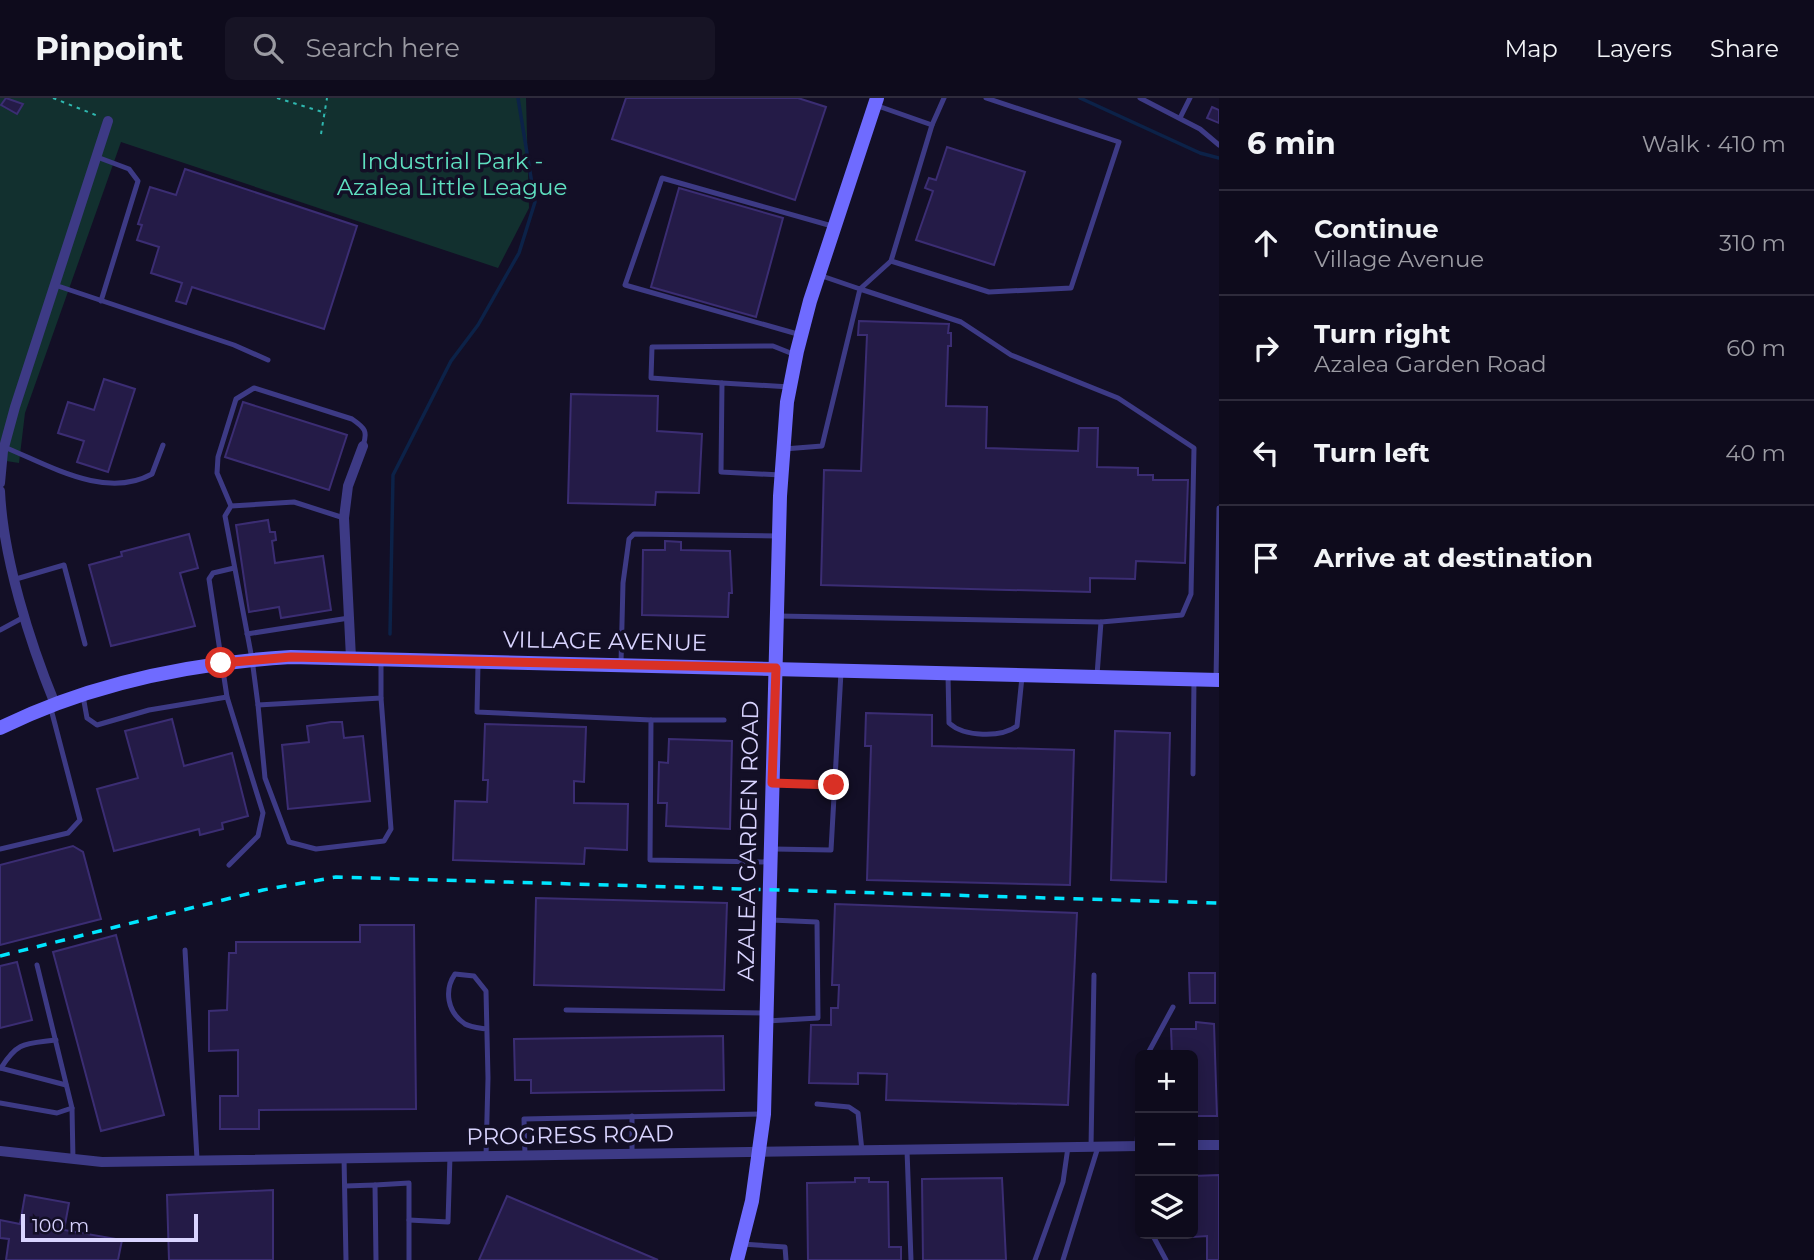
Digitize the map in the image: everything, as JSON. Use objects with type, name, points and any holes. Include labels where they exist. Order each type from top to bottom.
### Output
[{"type":"street","name":"AZALEA GARDEN ROAD","points":[[737,1260],[761,1153],[764,1114],[782,449],[790,387],[801,335],[875,100]]},
{"type":"street","points":[[0,483],[4,447],[108,121]]},
{"type":"street","points":[[351,658],[344,518],[348,486],[363,446]]},
{"type":"street","points":[[0,491],[1,516],[16,579],[52,705]]},
{"type":"street","name":"VILLAGE AVENUE","points":[[0,728],[52,705],[165,672],[252,659],[351,658],[1217,680]]},
{"type":"street","points":[[1198,1145],[1219,1145]]},
{"type":"street","name":"PROGRESS ROAD","points":[[0,1151],[73,1160],[1135,1146]]},
{"type":"lane","points":[[782,449],[822,446],[860,289],[891,261],[932,125],[944,98]]},
{"type":"lane","points":[[891,261],[989,292],[1071,288],[1119,142],[986,98]]},
{"type":"lane","points":[[1140,98],[1200,129],[1219,145]]},
{"type":"lane","points":[[1180,118],[1191,98]]},
{"type":"lane","points":[[875,100],[932,125]]},
{"type":"lane","points":[[97,157],[129,169],[138,181],[101,300]]},
{"type":"lane","points":[[801,335],[625,285],[662,178],[834,227]]},
{"type":"lane","points":[[777,616],[1101,622],[1182,615],[1191,594],[1194,448],[1118,398],[1011,355],[961,322],[818,275]]},
{"type":"lane","points":[[55,285],[268,360]]},
{"type":"lane","points":[[790,387],[651,378],[652,347],[773,346],[796,355]]},
{"type":"lane","points":[[722,383],[721,472],[781,475]]},
{"type":"lane","points":[[231,506],[217,473],[218,457],[236,399],[245,391],[254,388],[352,419],[365,428],[367,435],[363,446]]},
{"type":"lane","points":[[4,447],[97,482],[120,486],[152,474],[163,445]]},
{"type":"lane","points":[[231,506],[294,502],[344,518]]},
{"type":"lane","points":[[231,506],[225,516],[252,659],[265,778],[289,842],[316,849],[384,841],[391,829],[381,698],[381,659]]},
{"type":"lane","points":[[1217,680],[1219,508]]},
{"type":"lane","points":[[621,666],[623,583],[629,539],[634,534],[779,536]]},
{"type":"lane","points":[[16,579],[64,565],[85,644]]},
{"type":"lane","points":[[229,865],[258,836],[263,813],[227,698],[209,579],[213,573],[234,568]]},
{"type":"lane","points":[[0,630],[26,616]]},
{"type":"lane","points":[[247,634],[349,618]]},
{"type":"lane","points":[[1097,679],[1101,622]]},
{"type":"lane","points":[[478,661],[477,712],[651,720],[724,720]]},
{"type":"lane","points":[[651,720],[650,860],[831,850],[841,671]]},
{"type":"lane","points":[[948,675],[949,723],[958,732],[983,733],[1008,733],[1017,726],[1021,677]]},
{"type":"lane","points":[[1193,774],[1194,680]]},
{"type":"lane","points":[[82,695],[88,718],[97,725],[149,710],[227,698]]},
{"type":"lane","points":[[258,705],[381,698]]},
{"type":"lane","points":[[0,849],[68,833],[80,820],[52,705]]},
{"type":"lane","points":[[772,783],[834,785]]},
{"type":"lane","points":[[566,1010],[818,1018],[817,922],[769,920]]},
{"type":"lane","points":[[185,950],[197,1159]]},
{"type":"lane","points":[[37,965],[72,1108],[73,1160]]},
{"type":"lane","points":[[486,1029],[465,1024],[453,1010],[447,996],[449,982],[455,974],[466,973],[482,982],[485,991],[486,1029],[486,1156]]},
{"type":"lane","points":[[1063,1260],[1095,1147],[1094,975]]},
{"type":"lane","points":[[1150,1050],[1173,1007]]},
{"type":"lane","points":[[56,1040],[20,1045],[13,1049],[0,1068],[66,1085]]},
{"type":"lane","points":[[0,1103],[57,1113],[72,1108]]},
{"type":"lane","points":[[817,1104],[849,1107],[858,1113],[862,1151]]},
{"type":"lane","points":[[525,1155],[524,1119],[764,1114]]},
{"type":"lane","points":[[632,1116],[632,1153]]},
{"type":"lane","points":[[1035,1260],[1063,1182],[1068,1147]]},
{"type":"lane","points":[[907,1150],[911,1260]]},
{"type":"lane","points":[[409,1220],[448,1222],[450,1156]]},
{"type":"lane","points":[[344,1157],[346,1260]]},
{"type":"lane","points":[[345,1186],[409,1183],[409,1260]]},
{"type":"lane","points":[[375,1185],[376,1260]]},
{"type":"lane","points":[[1155,1239],[1166,1260]]},
{"type":"lane","points":[[742,1244],[785,1247],[786,1260]]},
{"type":"path","points":[[53,98],[108,121]]},
{"type":"path","points":[[277,98],[326,113]]},
{"type":"path","points":[[321,134],[327,98]]},
{"type":"green space","name":"Industrial Park - Azalea Little League","points":[[0,98],[526,98],[529,208],[498,268],[121,142],[25,413],[19,463],[0,460]]},
{"type":"building","points":[[6,98],[23,104],[17,114],[1,105]]},
{"type":"building","points":[[626,98],[798,98],[826,107],[795,200],[612,139]]},
{"type":"building","points":[[1212,107],[1219,110],[1219,123],[1207,118]]},
{"type":"building","points":[[947,147],[1025,172],[994,265],[916,240],[933,191],[925,188],[929,178],[936,180]]},
{"type":"building","points":[[185,169],[357,226],[324,329],[192,287],[186,304],[176,301],[182,283],[151,273],[159,247],[137,240],[142,225],[138,224],[150,187],[176,195]]},
{"type":"building","points":[[679,188],[783,218],[756,317],[651,287]]},
{"type":"building","points":[[859,321],[949,324],[951,346],[948,346],[946,406],[987,407],[986,448],[1078,451],[1079,428],[1098,428],[1097,467],[1138,468],[1138,475],[1153,475],[1153,480],[1188,480],[1185,563],[1136,561],[1135,579],[1090,578],[1090,592],[821,585],[824,470],[861,471],[867,335],[858,335]]},
{"type":"building","points":[[104,379],[135,389],[108,472],[77,462],[84,441],[58,433],[68,402],[94,410]]},
{"type":"building","points":[[571,394],[658,396],[657,431],[702,434],[699,493],[656,492],[655,505],[568,503]]},
{"type":"building","points":[[243,402],[347,435],[329,490],[225,457]]},
{"type":"building","points":[[268,520],[270,532],[275,532],[276,540],[272,541],[275,563],[323,556],[331,610],[281,618],[279,607],[249,612],[236,525]]},
{"type":"building","points":[[189,534],[198,568],[180,573],[195,626],[111,646],[89,565],[122,556],[121,552]]},
{"type":"building","points":[[665,541],[681,542],[681,550],[730,551],[732,593],[729,593],[728,617],[642,615],[643,550],[665,550]]},
{"type":"building","points":[[866,713],[932,715],[932,746],[1074,750],[1070,885],[867,880],[871,746],[865,746]]},
{"type":"building","points":[[172,719],[184,766],[232,753],[248,816],[222,823],[223,829],[200,835],[199,829],[114,851],[97,789],[138,778],[125,731]]},
{"type":"building","points":[[342,722],[344,738],[363,736],[370,801],[288,809],[282,745],[309,742],[307,726]]},
{"type":"building","points":[[485,724],[586,727],[584,782],[574,781],[574,803],[628,804],[627,850],[585,848],[584,864],[453,860],[455,801],[487,802],[488,780],[483,780]]},
{"type":"building","points":[[1115,731],[1170,733],[1166,882],[1111,880]]},
{"type":"building","points":[[669,739],[732,741],[730,829],[666,826],[667,803],[658,803],[659,762],[668,763]]},
{"type":"building","points":[[73,846],[83,852],[101,919],[0,945],[0,865]]},
{"type":"building","points":[[536,898],[727,903],[724,990],[534,985]]},
{"type":"building","points":[[835,904],[1077,913],[1068,1105],[886,1100],[887,1074],[858,1073],[858,1084],[809,1083],[811,1025],[831,1025],[831,1008],[838,1008],[839,985],[832,985]]},
{"type":"building","points":[[360,925],[414,925],[416,1109],[259,1110],[259,1129],[220,1129],[220,1096],[238,1096],[238,1050],[209,1051],[209,1011],[227,1010],[229,953],[236,953],[236,942],[360,942]]},
{"type":"building","points":[[116,935],[164,1115],[101,1131],[53,952]]},
{"type":"building","points":[[17,962],[32,1020],[0,1028],[0,966]]},
{"type":"building","points":[[1189,973],[1215,973],[1215,1003],[1190,1003]]},
{"type":"building","points":[[1196,1022],[1214,1024],[1217,1116],[1198,1116],[1198,1050],[1172,1050],[1171,1029],[1196,1029]]},
{"type":"building","points":[[723,1036],[724,1090],[531,1093],[531,1080],[515,1080],[514,1039]]},
{"type":"building","points":[[1219,1175],[1219,1260],[1207,1260],[1207,1236],[1198,1237],[1198,1176]]},
{"type":"building","points":[[855,1178],[869,1178],[869,1182],[888,1182],[889,1247],[901,1247],[901,1260],[808,1260],[807,1183],[855,1182]]},
{"type":"building","points":[[1002,1178],[1006,1260],[923,1260],[922,1179]]},
{"type":"building","points":[[273,1190],[273,1260],[169,1260],[167,1195]]},
{"type":"building","points":[[25,1195],[69,1203],[64,1230],[122,1240],[118,1260],[6,1260],[9,1239],[0,1238],[0,1220],[20,1224]]},
{"type":"building","points":[[507,1196],[658,1260],[479,1260]]},
{"type":"waterway","points":[[390,634],[393,475],[451,361],[478,325],[519,253],[535,202],[518,98]]},
{"type":"waterway","points":[[1080,98],[1200,153],[1219,158]]},
{"type":"railway","points":[[0,956],[263,890],[336,877],[1219,903]]},
{"type":"route","points":[[221,663],[291,657],[776,668],[772,783],[834,785]]}]
